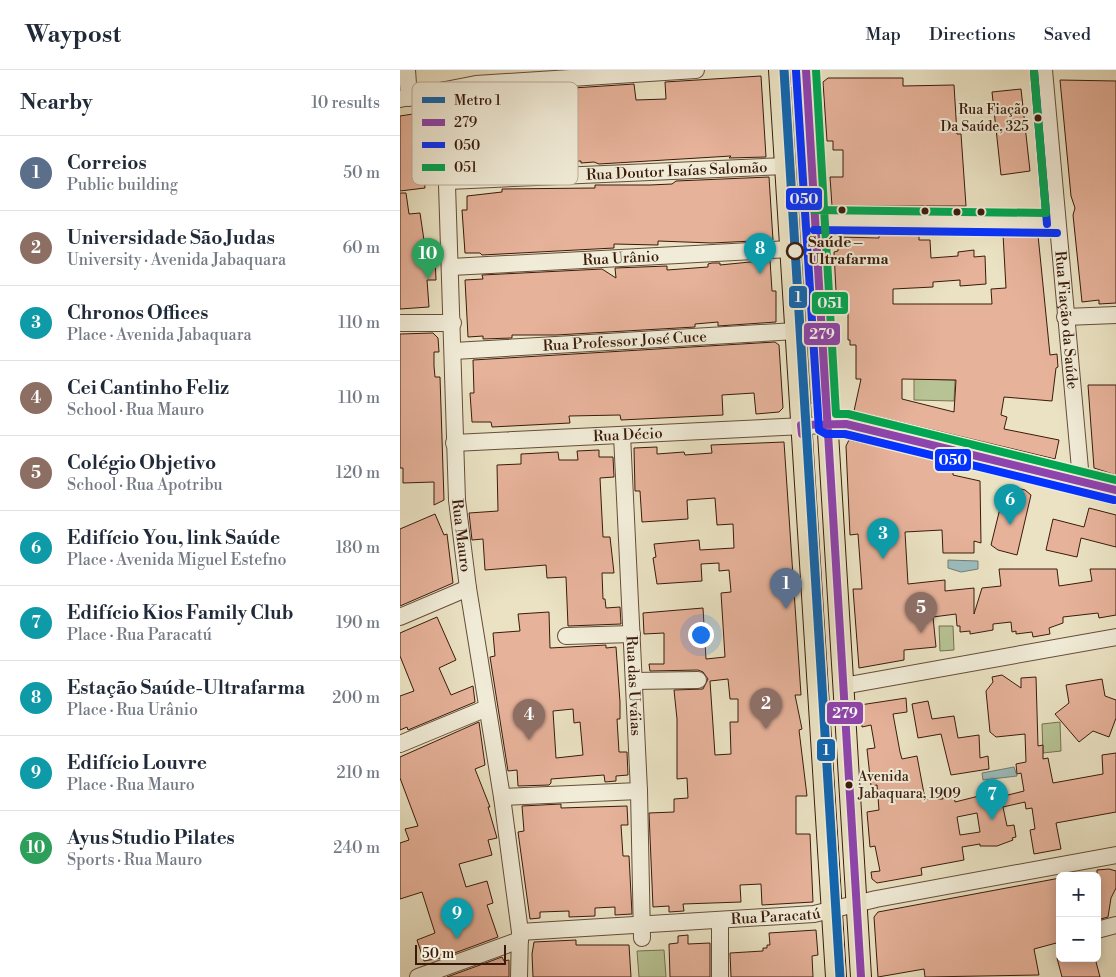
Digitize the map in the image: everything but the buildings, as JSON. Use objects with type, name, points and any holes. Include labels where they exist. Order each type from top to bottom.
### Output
[{"type":"main road","points":[[779,70],[836,977]]},
{"type":"main road","points":[[806,70],[861,977]]},
{"type":"street","points":[[404,98],[407,70]]},
{"type":"street","points":[[496,82],[578,74],[696,70]]},
{"type":"street","name":"Rua Fiação da Saúde","points":[[1044,70],[1081,480]]},
{"type":"street","name":"Rua Doutor Isaías Salomão","points":[[578,175],[785,166]]},
{"type":"street","name":"Rua Mauro","points":[[448,185],[454,351],[454,443],[458,514],[502,797],[520,936],[520,977]]},
{"type":"street","points":[[814,220],[1057,223]]},
{"type":"street","name":"Rua Urânio","points":[[451,267],[790,249]]},
{"type":"street","points":[[1065,317],[1116,315]]},
{"type":"street","points":[[400,323],[452,323]]},
{"type":"street","name":"Rua Professor José Cuce","points":[[454,351],[796,331]]},
{"type":"street","name":"Rua Décio","points":[[454,443],[846,424],[1116,490]]},
{"type":"street","name":"Rua das Uváias","points":[[622,435],[639,791],[642,931]]},
{"type":"street","points":[[400,617],[468,588]]},
{"type":"street","points":[[566,636],[632,634]]},
{"type":"street","points":[[842,686],[1116,637]]},
{"type":"street","points":[[634,681],[698,680]]},
{"type":"street","points":[[400,744],[487,708]]},
{"type":"street","points":[[502,797],[639,791]]},
{"type":"street","name":"Rua Paracatú","points":[[418,977],[520,936],[642,931],[720,921],[832,911],[1116,855]]},
{"type":"street","points":[[720,921],[720,977]]},
{"type":"street","points":[[1101,929],[1116,925]]},
{"type":"green space","points":[[796,87],[816,403],[810,403],[789,88]]},
{"type":"green space","points":[[914,379],[955,380],[954,401],[914,400]]},
{"type":"green space","points":[[939,626],[953,626],[954,650],[940,651]]},
{"type":"green space","points":[[1060,722],[1061,751],[1043,753],[1042,724]]},
{"type":"green space","points":[[664,950],[666,977],[639,977],[637,951]]},
{"type":"water","points":[[948,560],[978,561],[978,569],[961,572],[948,568]]},
{"type":"water","points":[[1014,767],[1017,776],[983,780],[982,773]]},
{"type":"metro line","name":"1","points":[[784,70],[840,977]]},
{"type":"transit line","name":"279","points":[[806,70],[861,977]]},
{"type":"transit line","name":"051","points":[[816,70],[836,414],[848,414],[1116,480]]},
{"type":"transit line","name":"050","points":[[796,71],[819,430],[826,434],[845,434],[1114,500]]},
{"type":"transit line","name":"050","points":[[1034,71],[1047,224]]},
{"type":"transit line","name":"051","points":[[814,210],[1046,213],[1034,71]]},
{"type":"transit line","name":"050","points":[[814,230],[1057,233]]},
{"type":"transit line","name":"279","points":[[802,434],[801,425],[846,424],[1116,490]]},
{"type":"place","name":"Rua Fiação Da Saúde, 325","points":[[1038,118]]},
{"type":"place","name":"Saúde – Ultrafarma","points":[[795,251]]},
{"type":"place","name":"Estação Saúde-Ultrafarma","points":[[760,274]]},
{"type":"place","name":"Ayus Studio Pilates","points":[[428,279]]},
{"type":"place","name":"Edifício You, link Saúde","points":[[1010,525]]},
{"type":"place","name":"Chronos Offices","points":[[883,559]]},
{"type":"place","name":"Correios","points":[[786,609]]},
{"type":"place","name":"Colégio Objetivo","points":[[921,633]]},
{"type":"place","name":"Universidade São Judas","points":[[766,729]]},
{"type":"place","name":"Cei Cantinho Feliz","points":[[529,740]]},
{"type":"place","name":"Avenida Jabaquara, 1909","points":[[849,785]]},
{"type":"place","name":"Edifício Kios Family Club","points":[[992,820]]},
{"type":"place","name":"Edifício Louvre","points":[[457,939]]}]
